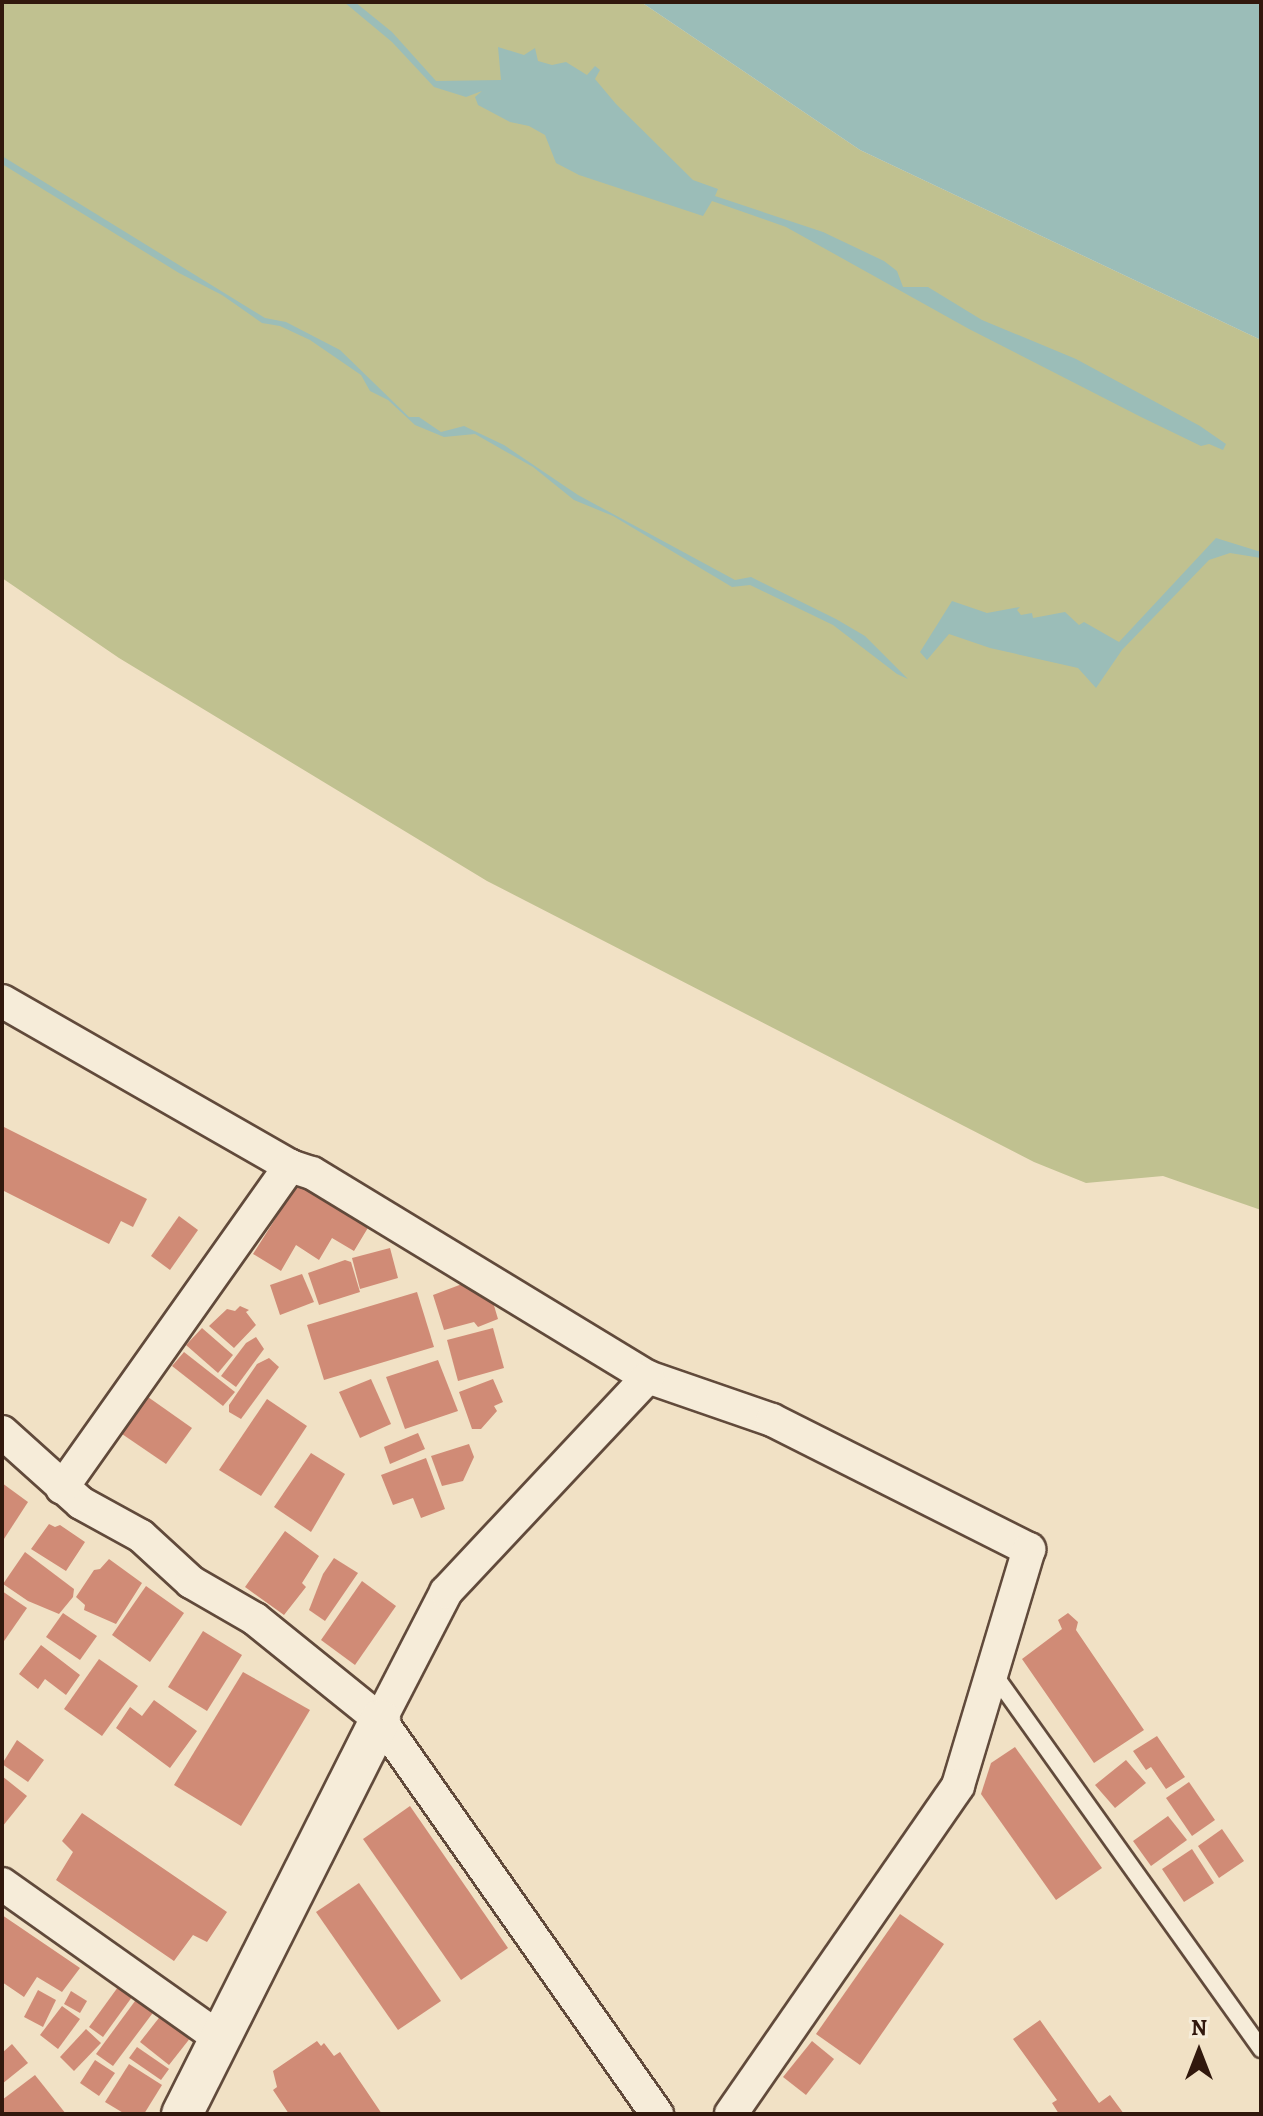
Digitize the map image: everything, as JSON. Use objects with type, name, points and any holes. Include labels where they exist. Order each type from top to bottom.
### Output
[{"type":"street","points":[[2,1001],[290,1166],[312,1173],[648,1377],[772,1420],[1029,1549],[958,1786],[731,2114]]},
{"type":"street","points":[[62,1488],[290,1166]]},
{"type":"street","points":[[182,2114],[446,1592],[648,1377]]},
{"type":"street","points":[[2,1432],[62,1488],[101,1515],[141,1536],[191,1582],[255,1619],[380,1720],[657,2114]]},
{"type":"street","points":[[2,1884],[221,2039]]},
{"type":"lane","points":[[991,1671],[1261,2049]]},
{"type":"green space","points":[[2,2],[641,2],[860,150],[1261,340],[1261,1210],[1163,1176],[1086,1183],[1034,1162],[487,881],[119,658],[2,578]]},
{"type":"water","points":[[344,2],[355,2],[392,32],[436,81],[501,80],[498,47],[524,55],[535,48],[538,61],[552,65],[566,62],[587,75],[595,66],[600,70],[595,79],[616,104],[693,180],[718,189],[715,196],[823,232],[884,261],[897,271],[903,287],[928,287],[982,320],[1076,359],[1200,426],[1226,444],[1223,450],[1209,444],[1201,446],[1141,417],[969,329],[786,227],[712,201],[703,216],[579,175],[556,163],[545,135],[529,126],[510,122],[478,105],[475,97],[482,91],[466,97],[434,87],[392,42]]},
{"type":"water","points":[[641,2],[1261,2],[1261,340],[860,150]]},
{"type":"water","points":[[2,156],[265,318],[286,322],[340,350],[409,417],[419,417],[441,432],[464,426],[504,445],[578,495],[735,580],[751,577],[836,619],[865,636],[908,679],[833,625],[750,585],[732,587],[613,516],[574,500],[533,467],[475,434],[444,437],[415,425],[388,400],[370,391],[361,375],[310,340],[280,326],[262,323],[222,295],[179,273],[2,164]]},
{"type":"water","points":[[1216,538],[1261,552],[1261,558],[1230,553],[1209,560],[1122,650],[1096,688],[1078,668],[990,648],[949,634],[927,660],[920,652],[952,601],[987,613],[1020,607],[1017,610],[1021,615],[1032,613],[1033,618],[1065,612],[1079,625],[1084,622],[1119,642]]},
{"type":"building","points":[[2,1126],[147,1199],[133,1227],[121,1221],[109,1244],[2,1190]]},
{"type":"building","points":[[298,1183],[369,1226],[354,1251],[332,1238],[319,1260],[296,1245],[281,1271],[253,1254]]},
{"type":"building","points":[[179,1216],[198,1230],[170,1270],[151,1256]]},
{"type":"building","points":[[390,1248],[398,1278],[360,1289],[352,1258]]},
{"type":"building","points":[[345,1260],[351,1262],[360,1292],[319,1305],[308,1273]]},
{"type":"building","points":[[302,1274],[314,1302],[280,1315],[270,1285]]},
{"type":"building","points":[[470,1281],[487,1282],[498,1319],[478,1327],[474,1322],[444,1330],[433,1295]]},
{"type":"building","points":[[417,1292],[434,1347],[324,1380],[307,1325]]},
{"type":"building","points":[[240,1306],[249,1310],[246,1312],[256,1325],[234,1348],[209,1326],[227,1309],[235,1311]]},
{"type":"building","points":[[202,1328],[233,1355],[218,1373],[186,1345]]},
{"type":"building","points":[[493,1328],[504,1368],[458,1381],[447,1340]]},
{"type":"building","points":[[256,1337],[264,1349],[236,1387],[221,1376],[246,1343]]},
{"type":"building","points":[[184,1352],[235,1392],[223,1406],[172,1366]]},
{"type":"building","points":[[269,1358],[279,1367],[241,1419],[229,1412],[229,1405],[257,1364]]},
{"type":"building","points":[[438,1360],[458,1411],[405,1429],[386,1377]]},
{"type":"building","points":[[371,1379],[391,1424],[360,1438],[339,1392]]},
{"type":"building","points":[[493,1379],[503,1402],[494,1406],[497,1411],[481,1429],[472,1429],[459,1392]]},
{"type":"building","points":[[148,1397],[192,1428],[166,1464],[122,1434]]},
{"type":"building","points":[[267,1399],[307,1426],[261,1496],[219,1470]]},
{"type":"building","points":[[418,1433],[425,1449],[390,1464],[384,1447]]},
{"type":"building","points":[[469,1444],[474,1457],[463,1481],[442,1486],[431,1456]]},
{"type":"building","points":[[311,1453],[345,1474],[311,1532],[274,1507]]},
{"type":"building","points":[[426,1458],[445,1509],[421,1518],[413,1498],[393,1505],[381,1475]]},
{"type":"building","points":[[2,1483],[28,1502],[2,1542]]},
{"type":"building","points":[[49,1524],[55,1527],[60,1525],[85,1542],[66,1571],[31,1549]]},
{"type":"building","points":[[285,1531],[319,1556],[302,1583],[306,1587],[284,1615],[245,1587]]},
{"type":"building","points":[[25,1552],[74,1589],[73,1597],[59,1614],[28,1601],[3,1584]]},
{"type":"building","points":[[334,1558],[358,1573],[325,1621],[309,1610],[323,1574]]},
{"type":"building","points":[[109,1559],[142,1583],[116,1624],[84,1610],[85,1605],[76,1597],[94,1570],[100,1569]]},
{"type":"building","points":[[362,1581],[396,1606],[355,1665],[321,1640]]},
{"type":"building","points":[[146,1586],[184,1613],[150,1662],[112,1635]]},
{"type":"building","points":[[2,1591],[27,1608],[2,1644]]},
{"type":"building","points":[[63,1613],[97,1636],[80,1660],[46,1637]]},
{"type":"building","points":[[1068,1613],[1078,1622],[1076,1630],[1144,1730],[1094,1763],[1022,1659],[1062,1629],[1058,1620]]},
{"type":"building","points":[[203,1631],[242,1655],[207,1711],[168,1687]]},
{"type":"building","points":[[41,1645],[80,1675],[66,1695],[45,1679],[38,1689],[19,1674]]},
{"type":"building","points":[[99,1659],[138,1686],[102,1736],[64,1709]]},
{"type":"building","points":[[243,1672],[310,1710],[241,1826],[174,1785]]},
{"type":"building","points":[[154,1700],[197,1731],[170,1768],[116,1728],[130,1707],[142,1716]]},
{"type":"building","points":[[1157,1736],[1185,1777],[1166,1789],[1151,1767],[1146,1770],[1133,1751]]},
{"type":"building","points":[[17,1740],[44,1760],[28,1782],[2,1764]]},
{"type":"building","points":[[1015,1747],[1102,1868],[1056,1900],[981,1794],[991,1763]]},
{"type":"building","points":[[1126,1760],[1146,1783],[1115,1808],[1095,1785]]},
{"type":"building","points":[[2,1776],[27,1796],[2,1827]]},
{"type":"building","points":[[1189,1782],[1215,1820],[1192,1836],[1166,1798]]},
{"type":"building","points":[[410,1806],[508,1948],[461,1980],[363,1839]]},
{"type":"building","points":[[82,1813],[227,1912],[207,1942],[193,1935],[174,1961],[56,1880],[73,1852],[62,1841]]},
{"type":"building","points":[[1168,1816],[1187,1840],[1151,1866],[1133,1841]]},
{"type":"building","points":[[1222,1829],[1244,1861],[1219,1878],[1198,1846]]},
{"type":"building","points":[[1192,1849],[1214,1883],[1184,1902],[1162,1869]]},
{"type":"building","points":[[359,1883],[441,2001],[398,2030],[316,1912]]},
{"type":"building","points":[[900,1914],[944,1944],[860,2065],[816,2034]]},
{"type":"building","points":[[2,1915],[80,1968],[62,1992],[37,1977],[24,1997],[2,1982]]},
{"type":"building","points":[[118,1987],[132,1997],[103,2037],[89,2027]]},
{"type":"building","points":[[38,1990],[56,2000],[43,2027],[24,2017]]},
{"type":"building","points":[[71,1991],[87,2001],[80,2013],[64,2004]]},
{"type":"building","points":[[138,1997],[155,2010],[113,2066],[96,2054]]},
{"type":"building","points":[[62,2006],[80,2019],[58,2049],[40,2035]]},
{"type":"building","points":[[162,2014],[191,2037],[169,2065],[140,2042]]},
{"type":"building","points":[[1040,2020],[1099,2103],[1110,2095],[1124,2114],[1059,2114],[1052,2103],[1057,2100],[1013,2039]]},
{"type":"building","points":[[86,2029],[101,2043],[74,2071],[60,2057]]},
{"type":"building","points":[[317,2041],[321,2046],[324,2043],[334,2056],[340,2052],[382,2114],[289,2114],[273,2090],[277,2087],[273,2071]]},
{"type":"building","points":[[812,2041],[834,2059],[806,2095],[783,2077]]},
{"type":"building","points":[[12,2044],[28,2063],[2,2084],[2,2053]]},
{"type":"building","points":[[137,2047],[169,2069],[161,2080],[129,2058]]},
{"type":"building","points":[[95,2060],[115,2073],[99,2096],[80,2083]]},
{"type":"building","points":[[129,2064],[162,2085],[144,2114],[125,2114],[105,2102]]},
{"type":"building","points":[[35,2075],[66,2114],[2,2114],[2,2100]]}]
